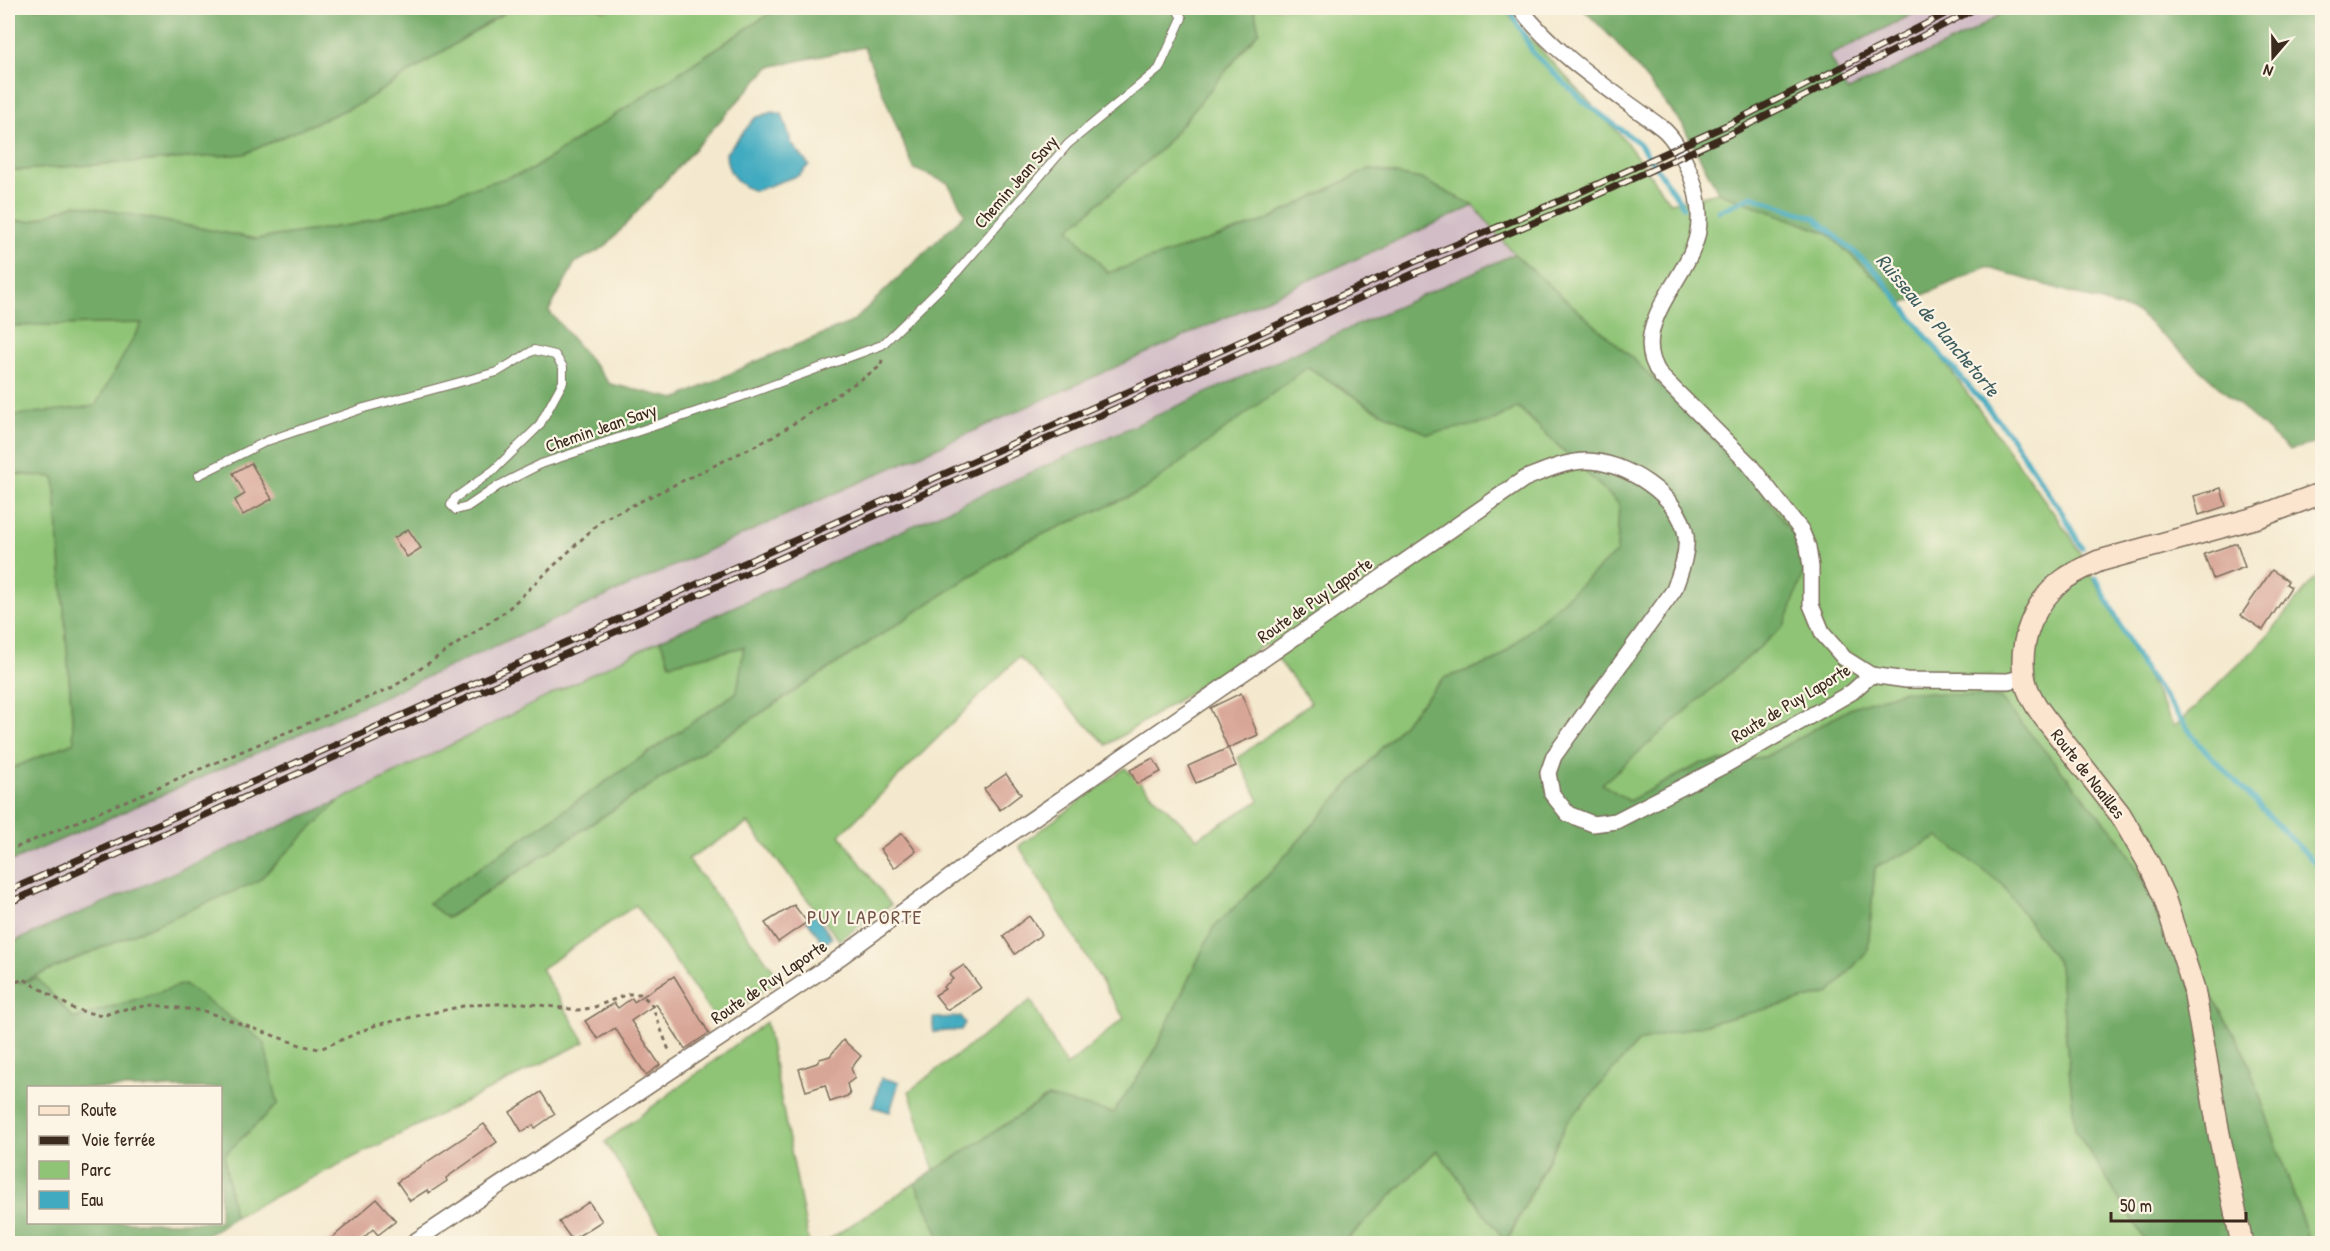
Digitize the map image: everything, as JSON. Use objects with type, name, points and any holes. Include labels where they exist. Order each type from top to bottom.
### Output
[{"type":"main road","name":"Route de Noailles","points":[[2242,1244],[2219,1134],[2194,989],[2164,897],[2149,864],[2120,814],[2033,701],[2024,677],[2024,642],[2033,616],[2044,597],[2063,580],[2099,561],[2258,517],[2322,493]]},
{"type":"street","points":[[1520,8],[1544,36],[1570,59],[1671,135],[1678,147],[1697,190],[1697,231],[1695,245],[1655,321],[1649,351],[1653,366],[1749,464],[1801,530],[1808,547],[1811,567],[1811,605],[1822,634],[1844,658],[1871,675],[1917,680],[2008,681],[2024,677]]},
{"type":"street","name":"Route de Puy Laporte","points":[[411,1244],[827,967],[983,853],[1524,479],[1560,465],[1586,461],[1607,463],[1626,470],[1655,490],[1670,504],[1680,518],[1686,541],[1683,566],[1674,590],[1554,756],[1548,773],[1552,794],[1568,814],[1593,824],[1616,821],[1727,764],[1852,692],[1871,675]]},
{"type":"lane","name":"Chemin Jean Savy","points":[[199,476],[267,441],[364,408],[497,372],[534,350],[555,355],[563,367],[563,382],[539,426],[494,470],[455,498],[451,505],[456,510],[467,507],[498,486],[541,464],[740,397],[882,345],[957,272],[1068,144],[1158,69],[1182,18],[1176,8]]},
{"type":"path","points":[[8,852],[393,687],[506,611],[602,520],[773,437],[881,366],[882,345]]},
{"type":"path","points":[[8,985],[24,979],[74,1009],[102,1016],[119,1010],[153,1005],[204,1011],[303,1046],[320,1049],[376,1025],[468,1005],[524,1003],[578,1010],[592,1008],[628,994],[640,994],[651,1004],[677,1068]]},
{"type":"shaded area","points":[[1925,8],[2010,8],[1968,34],[1847,91],[1829,56]]},
{"type":"shaded area","points":[[1474,206],[1514,254],[660,640],[339,801],[8,944],[8,863]]},
{"type":"green space","points":[[8,8],[512,8],[361,103],[244,154],[8,171]]},
{"type":"green space","points":[[512,8],[598,8],[605,11],[615,8],[778,8],[531,170],[357,224],[256,239],[76,204],[33,221],[8,221],[8,171],[244,154],[361,103]]},
{"type":"green space","points":[[778,8],[1254,8],[1259,31],[1161,149],[1069,229],[1108,273],[1265,221],[1369,169],[1421,179],[1474,206],[8,863],[8,770],[74,742],[54,477],[8,473],[8,416],[95,406],[142,323],[8,326],[8,221],[33,221],[76,204],[256,239],[357,224],[531,170]],"holes":[[[864,47],[914,169],[948,183],[965,214],[852,322],[755,362],[676,399],[610,384],[549,311],[575,263],[605,247],[769,67]]]},
{"type":"green space","points":[[1254,8],[1502,8],[1624,139],[1670,203],[1718,192],[1827,233],[1903,304],[2071,537],[2174,727],[2266,638],[2322,569],[2322,1243],[2310,1243],[2245,1053],[2118,837],[1855,706],[1765,757],[1702,763],[1629,801],[1601,784],[1785,625],[1745,469],[1631,357],[1514,254],[1474,206],[1421,179],[1369,169],[1265,221],[1108,273],[1069,229],[1161,149],[1259,31]]},
{"type":"green space","points":[[1582,8],[1925,8],[1829,56],[1847,91],[1968,34],[2010,8],[2322,8],[2322,442],[2289,450],[2138,313],[1986,267],[1903,304],[1827,233],[1718,192],[1682,124],[1616,42]]},
{"type":"green space","points":[[1514,254],[1631,357],[1745,469],[1797,540],[1804,572],[1785,625],[1602,784],[1629,801],[1702,763],[1765,757],[1855,706],[1903,691],[2000,698],[2118,837],[2245,1053],[2310,1243],[2147,1243],[2075,1129],[2059,965],[2003,885],[1939,837],[1875,867],[1868,950],[1830,993],[1639,1041],[1567,1122],[1506,1242],[1437,1150],[1343,1243],[943,1243],[915,1183],[1048,1097],[1113,1113],[1151,1058],[1213,928],[1269,874],[1444,678],[1495,661],[1617,552],[1619,504],[1518,407],[1490,422],[1428,434],[1372,408],[1308,367],[1144,490],[1018,545],[447,918],[428,903],[737,692],[744,647],[670,664],[660,640]]},
{"type":"green space","points":[[142,323],[95,407],[8,416],[8,326]]},
{"type":"green space","points":[[1308,366],[1372,408],[1490,422],[1518,407],[1619,504],[1617,552],[1495,661],[1444,678],[1269,874],[1213,928],[1151,1058],[1113,1113],[1048,1097],[934,1171],[909,1091],[1031,1000],[1066,1066],[1124,1018],[1019,846],[1125,768],[1197,838],[1259,801],[1238,758],[1311,702],[1266,644],[1107,745],[1019,657],[840,835],[891,905],[839,940],[748,823],[688,859],[780,978],[719,1024],[636,905],[541,969],[585,1042],[234,1217],[224,1155],[278,1104],[184,984],[73,1019],[37,978],[12,986],[257,881],[339,801],[660,640],[671,664],[744,647],[737,692],[428,903],[448,918],[1018,545],[1144,490]]},
{"type":"green space","points":[[8,474],[54,477],[74,742],[8,770]]},
{"type":"green space","points":[[339,801],[258,881],[19,983],[37,978],[74,1019],[184,984],[264,1042],[278,1104],[224,1155],[234,1217],[196,1243],[8,1243],[8,944]]},
{"type":"green space","points":[[1939,837],[2003,884],[2059,965],[2075,1129],[2147,1243],[1343,1244],[1437,1150],[1507,1242],[1567,1122],[1639,1041],[1830,993],[1868,950],[1875,867]]},
{"type":"green space","points":[[766,1022],[809,1243],[668,1243],[605,1142]]},
{"type":"green space","points":[[915,1183],[943,1243],[822,1244]]},
{"type":"water","points":[[772,112],[782,114],[792,144],[809,165],[799,175],[755,191],[738,182],[730,172],[726,153],[755,118]]},
{"type":"water","points":[[815,914],[832,938],[824,945],[807,920]]},
{"type":"water","points":[[961,1017],[965,1023],[961,1030],[933,1032],[933,1018]]},
{"type":"water","points":[[881,1078],[899,1082],[890,1112],[873,1107]]},
{"type":"building","points":[[251,463],[272,499],[243,515],[235,500],[245,494],[233,473]]},
{"type":"building","points":[[2221,488],[2226,506],[2199,515],[2194,496]]},
{"type":"building","points":[[408,529],[421,548],[407,557],[394,538]]},
{"type":"building","points":[[2237,543],[2245,567],[2213,579],[2204,554]]},
{"type":"building","points":[[2272,570],[2288,581],[2286,584],[2291,587],[2263,630],[2241,615]]},
{"type":"building","points":[[1241,693],[1258,735],[1228,748],[1210,708]]},
{"type":"building","points":[[1228,748],[1236,766],[1196,783],[1188,766]]},
{"type":"building","points":[[1153,758],[1161,772],[1137,784],[1130,770]]},
{"type":"building","points":[[1006,774],[1021,794],[1000,810],[984,789]]},
{"type":"building","points":[[902,833],[916,851],[894,868],[880,849]]},
{"type":"building","points":[[794,905],[807,922],[778,942],[765,923]]},
{"type":"building","points":[[1029,916],[1042,934],[1015,954],[1003,936]]},
{"type":"building","points":[[964,965],[981,988],[947,1010],[935,995],[945,989],[943,987],[953,979],[949,975]]},
{"type":"building","points":[[674,976],[709,1033],[685,1049],[656,1004],[631,1021],[660,1065],[646,1075],[615,1028],[598,1039],[585,1021],[614,1003],[618,1008],[632,998],[634,1002]]},
{"type":"building","points":[[843,1040],[861,1056],[851,1068],[855,1078],[847,1084],[850,1095],[830,1102],[825,1085],[806,1091],[799,1069],[830,1056]]},
{"type":"building","points":[[541,1092],[555,1114],[535,1128],[533,1125],[522,1132],[510,1112]]},
{"type":"building","points":[[484,1124],[497,1142],[446,1178],[447,1181],[429,1193],[427,1190],[410,1201],[397,1182]]},
{"type":"building","points":[[377,1199],[396,1221],[378,1235],[373,1229],[357,1244],[325,1244]]},
{"type":"building","points":[[589,1202],[602,1221],[572,1240],[559,1222]]},
{"type":"waterway","name":"Ruisseau de Planchetorte","points":[[1509,8],[1533,53],[1583,101],[1639,143],[1684,207]]},
{"type":"waterway","name":"Ruisseau de Planchetorte","points":[[1719,211],[1752,196],[1815,218],[1876,271],[1929,340],[2007,431],[2063,514],[2082,548]]},
{"type":"waterway","name":"Ruisseau de Planchetorte","points":[[2096,578],[2141,665],[2199,744],[2322,870]]},
{"type":"railway","points":[[8,891],[1231,346],[1412,263],[1576,194],[1727,125],[1957,8]]},
{"type":"railway","points":[[8,903],[1415,273],[1575,205],[1730,134],[1977,8]]},
{"type":"district","name":"PUY LAPORTE","points":[[865,917]]}]
